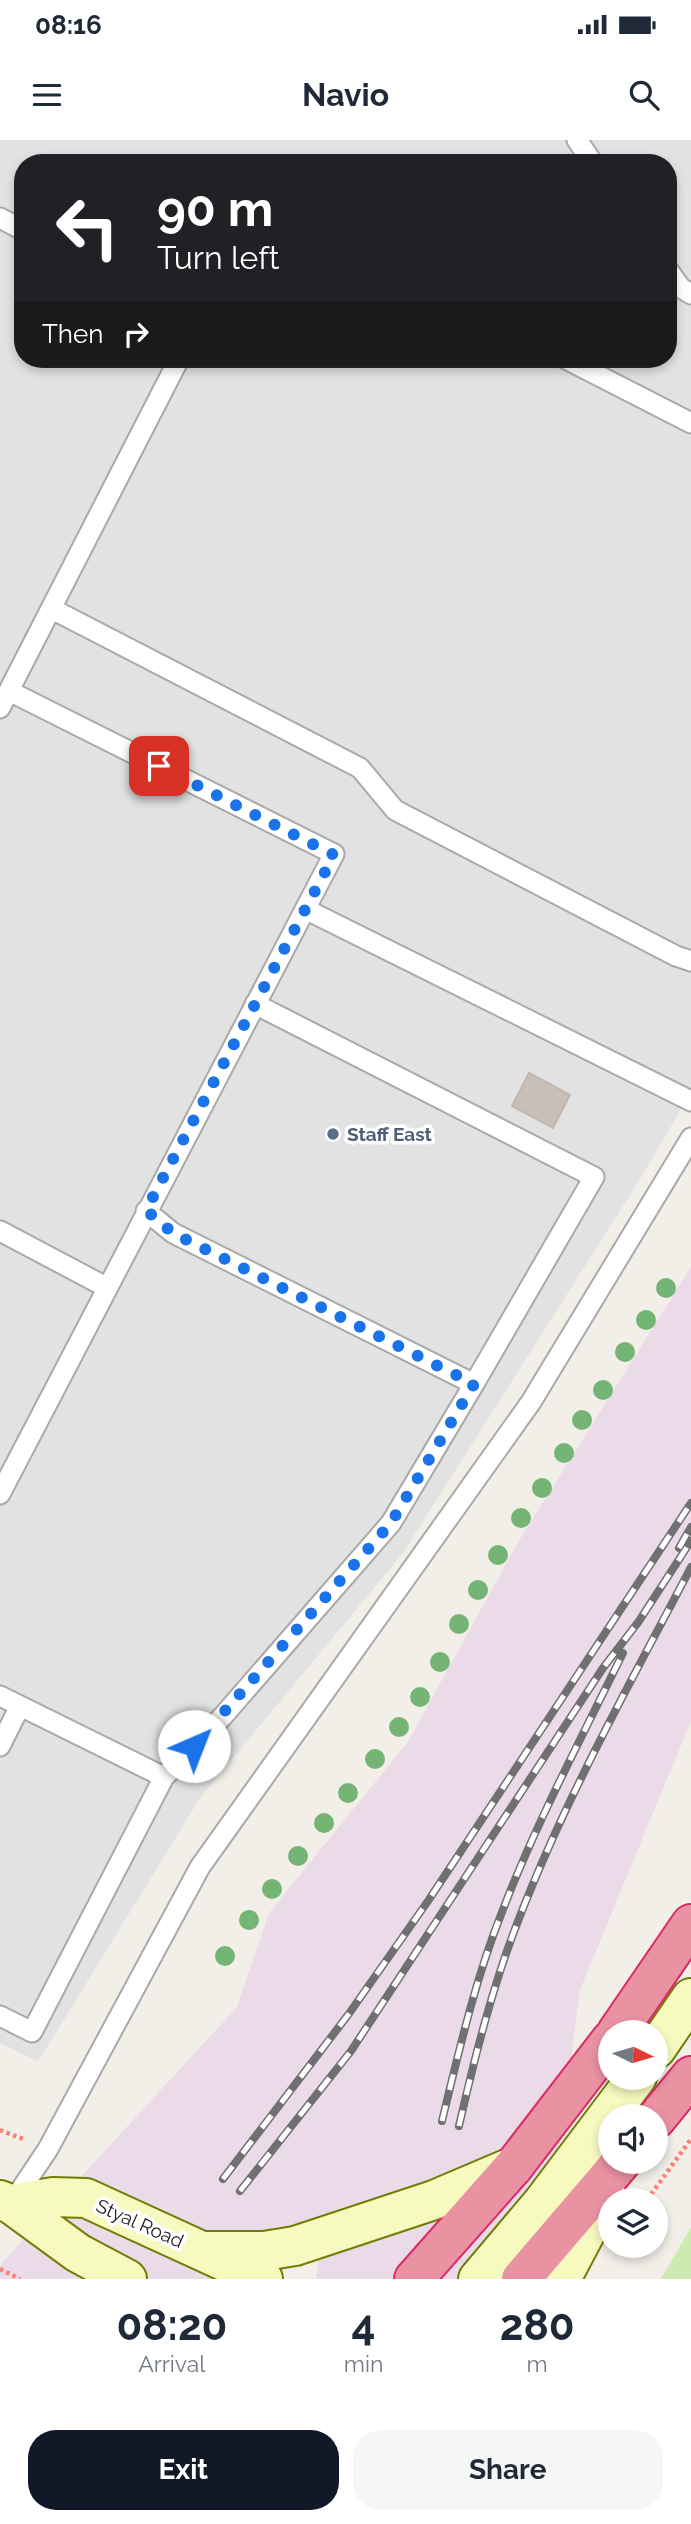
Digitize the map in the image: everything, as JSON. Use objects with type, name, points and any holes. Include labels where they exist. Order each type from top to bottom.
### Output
[{"type":"highway","points":[[625,2020],[691,1924]]},
{"type":"highway","points":[[414,2279],[514,2166],[598,2057]]},
{"type":"highway","points":[[668,2104],[691,2076]]},
{"type":"highway","points":[[521,2279],[612,2174]]},
{"type":"main road","points":[[668,2032],[691,1998]]},
{"type":"main road","points":[[478,2279],[543,2202],[627,2090]]},
{"type":"main road","points":[[202,2251],[264,2251],[295,2246],[434,2200],[514,2166]]},
{"type":"main road","points":[[561,2279],[616,2174]]},
{"type":"main road","name":"Styal Road","points":[[6,2202],[53,2197],[86,2198],[263,2279]]},
{"type":"main road","points":[[6,2202],[78,2253],[127,2279]]},
{"type":"lane","points":[[677,282],[691,293]]},
{"type":"lane","points":[[0,1494],[146,1210],[334,855],[5,700],[174,368]]},
{"type":"lane","points":[[584,368],[691,423]]},
{"type":"lane","points":[[52,609],[360,768],[395,810],[676,956],[691,961]]},
{"type":"lane","points":[[305,909],[691,1101]]},
{"type":"lane","points":[[0,2016],[32,2032],[164,1777],[223,1716],[391,1523],[594,1177],[255,1004]]},
{"type":"lane","points":[[6,2202],[48,2149],[200,1867],[531,1402],[691,1138]]},
{"type":"lane","points":[[146,1210],[173,1233],[474,1384]]},
{"type":"lane","points":[[0,1231],[106,1287]]},
{"type":"lane","points":[[0,1696],[164,1777]]},
{"type":"lane","points":[[0,1746],[20,1706]]},
{"type":"path","points":[[656,2188],[691,2139]]},
{"type":"path","points":[[0,2269],[20,2279]]},
{"type":"shaded area","name":"Staff East","points":[[0,140],[691,140],[691,1092],[642,1176],[403,1553],[200,1798],[38,2062],[0,2043]]},
{"type":"shaded area","points":[[691,1267],[691,1721],[580,1990],[542,2279],[316,2279],[323,2217],[276,2279],[0,2279],[0,2265],[237,2007],[269,1913],[407,1743],[517,1544]]},
{"type":"green space","points":[[691,2227],[691,2279],[661,2279]]},
{"type":"building","points":[[529,1073],[570,1095],[553,1128],[512,1106]]},
{"type":"railway","points":[[223,2179],[348,2015],[428,1901],[691,1503]]},
{"type":"railway","points":[[679,1548],[691,1527]]},
{"type":"railway","points":[[240,2191],[351,2051],[603,1668],[639,1621],[691,1541]]},
{"type":"railway","points":[[459,2126],[493,1994],[538,1871],[601,1739],[691,1567]]},
{"type":"railway","points":[[442,2121],[461,2042],[502,1912],[544,1814],[623,1653]]},
{"type":"place","name":"Staff East","points":[[333,1134]]},
{"type":"route","points":[[159,766],[334,855],[146,1210],[173,1233],[474,1384],[391,1523],[194,1746]]}]
